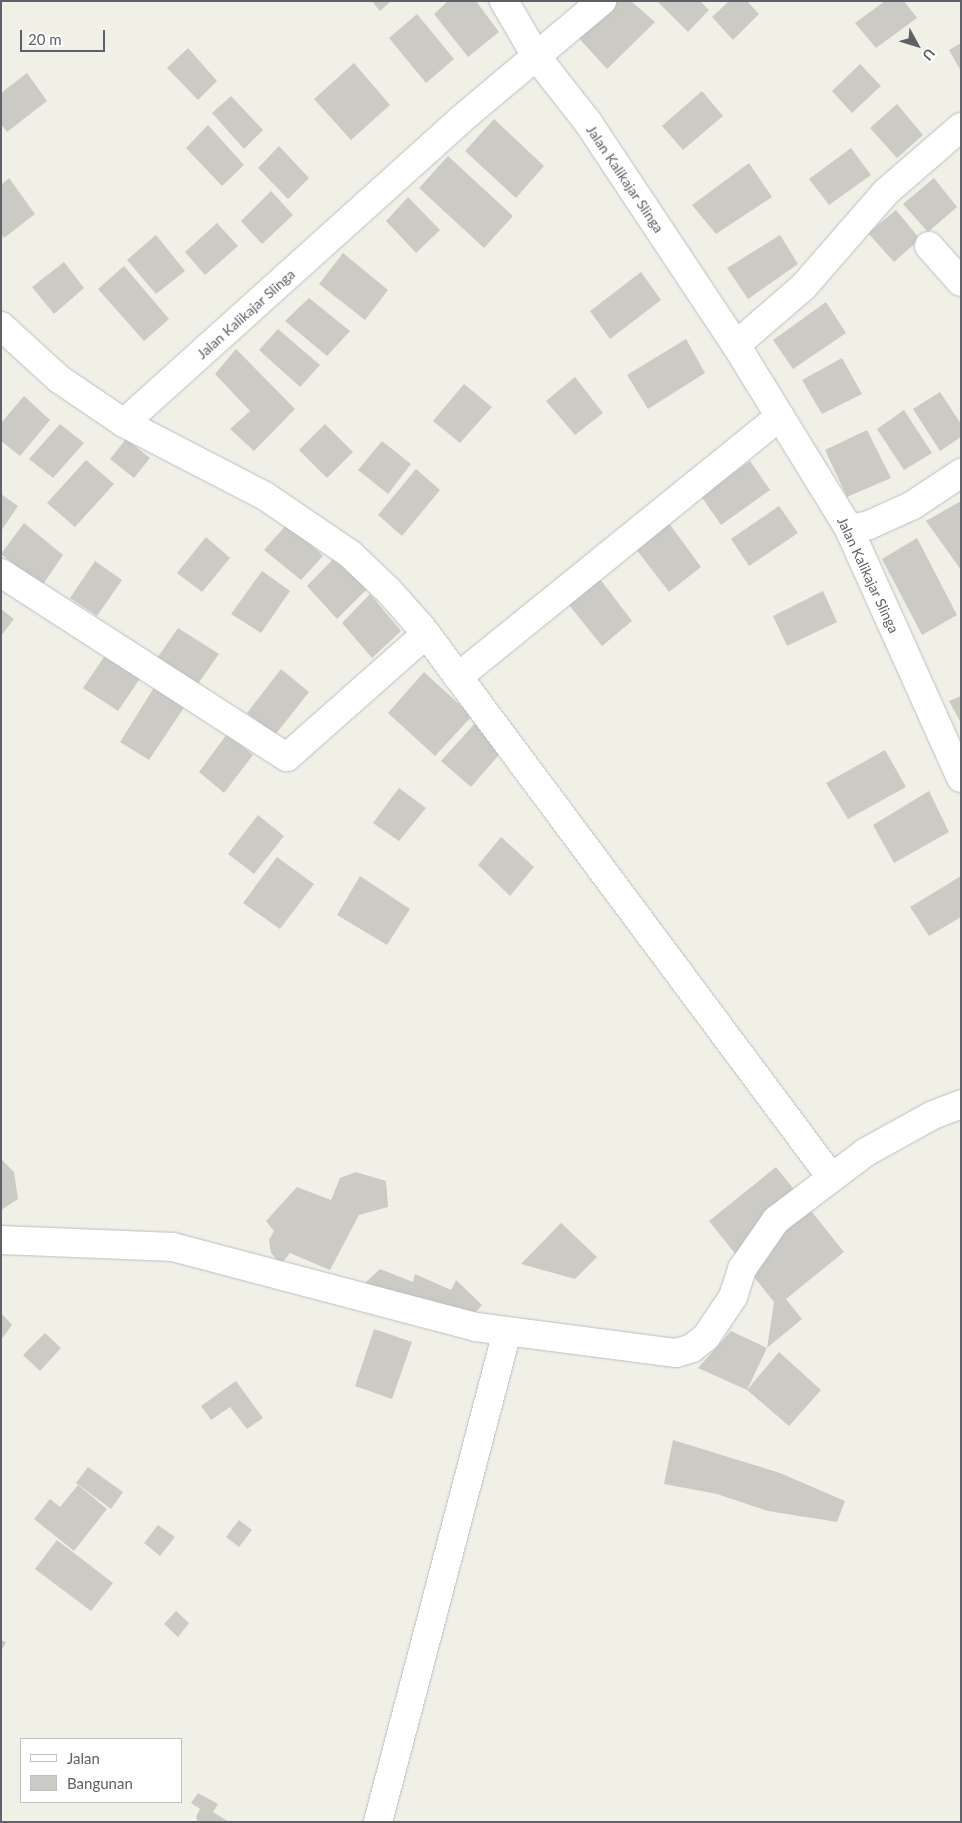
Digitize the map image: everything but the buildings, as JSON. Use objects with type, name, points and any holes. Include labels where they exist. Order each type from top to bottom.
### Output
[{"type":"street","points":[[504,1],[536,56],[602,1]]},
{"type":"street","name":"Jalan Kalikajar Slinga","points":[[128,419],[536,56],[587,120],[736,345],[849,529],[959,770]]},
{"type":"street","points":[[736,345],[804,286],[886,192],[961,127]]},
{"type":"street","points":[[929,246],[961,282]]},
{"type":"street","points":[[1,326],[59,379],[265,496],[350,554],[388,590],[426,634],[831,1177]]},
{"type":"street","points":[[458,677],[780,416]]},
{"type":"street","points":[[849,529],[870,525],[913,505],[961,473]]},
{"type":"street","points":[[1,573],[287,757],[426,634]]},
{"type":"street","points":[[1,1240],[173,1246],[412,1312],[507,1332],[648,1347],[676,1353],[692,1348],[706,1337],[733,1297],[742,1269],[776,1220],[866,1152],[933,1115],[961,1104]]},
{"type":"street","points":[[378,1822],[507,1332]]}]
